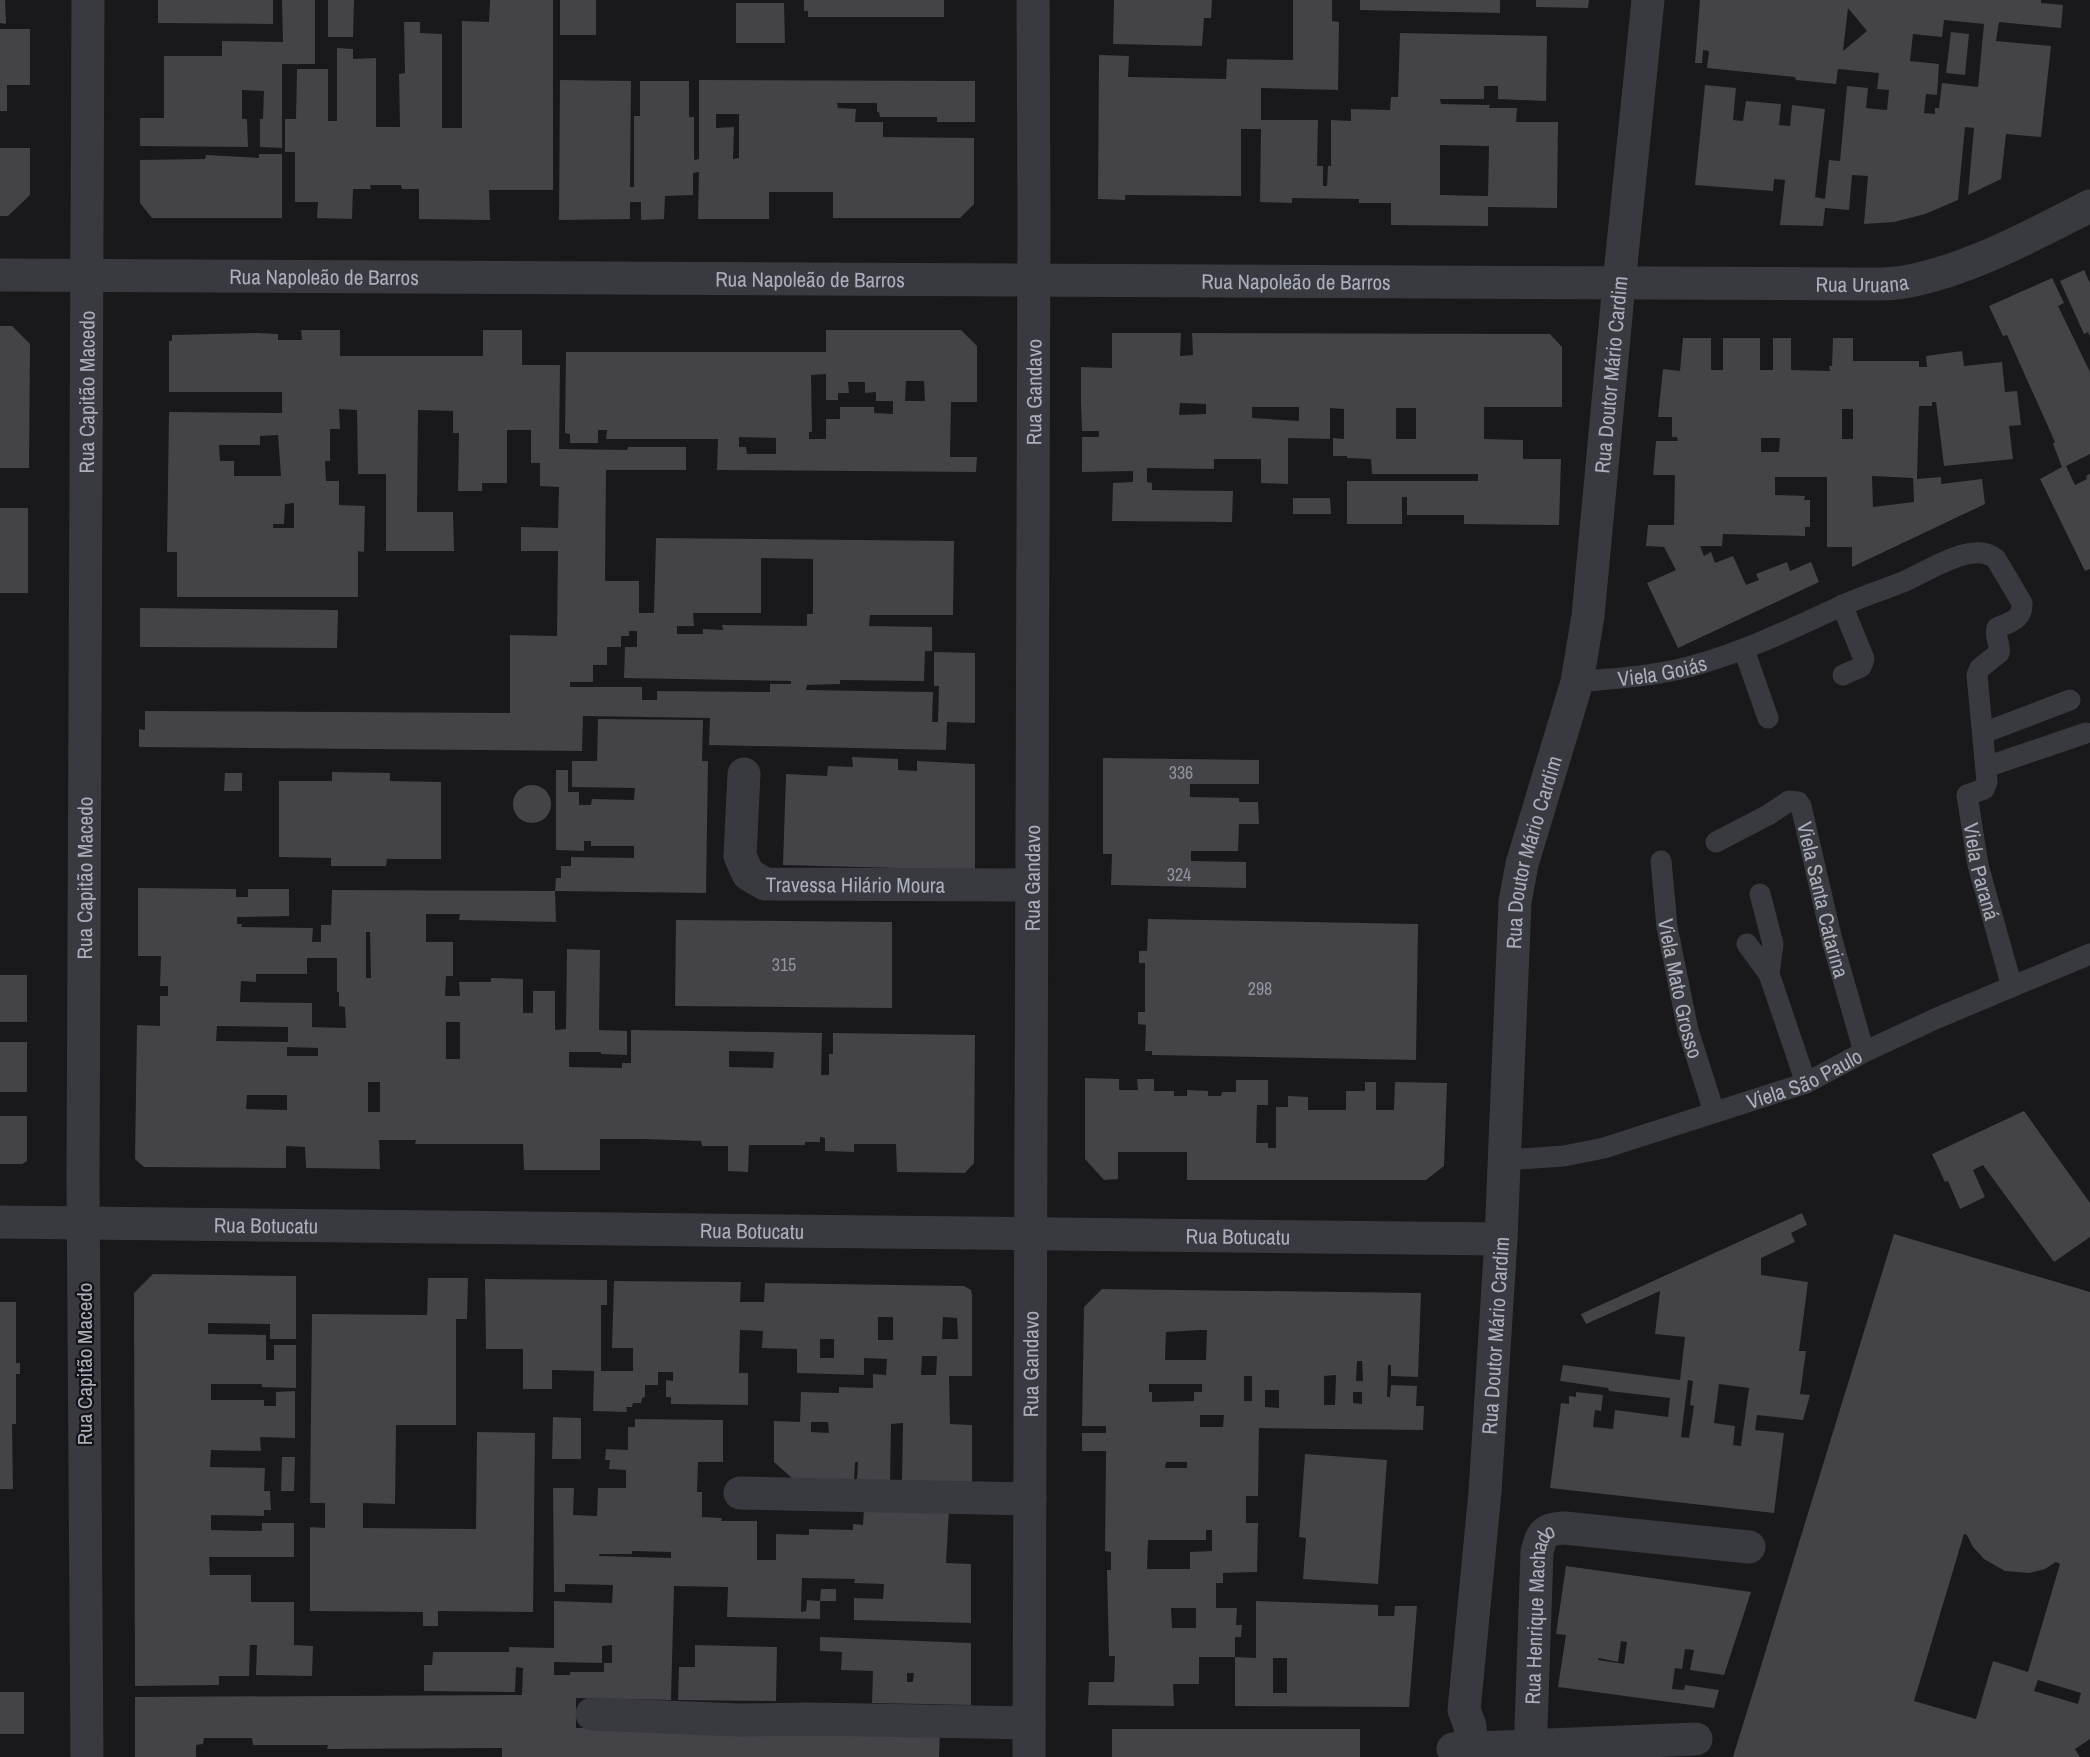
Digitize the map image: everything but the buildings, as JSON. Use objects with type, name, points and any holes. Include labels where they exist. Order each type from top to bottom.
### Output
[{"type":"street","name":"Rua Capitão Macedo","points":[[87,1757],[83,1224],[88,0]]},
{"type":"street","name":"Rua Gandavo","points":[[1029,1757],[1033,0]]},
{"type":"street","name":"Rua Doutor Mário Cardim","points":[[1462,1753],[1456,1726],[1464,1710],[1485,1492],[1501,1239],[1515,902],[1522,864],[1577,681],[1588,616],[1648,0]]},
{"type":"street","name":"Rua Uruana","points":[[1619,284],[1902,283],[1932,276],[1964,264],[2090,206]]},
{"type":"street","name":"Rua Napoleão de Barros","points":[[0,275],[1619,284]]},
{"type":"street","name":"Travessa Hilário Moura","points":[[744,774],[740,856],[748,874],[765,884],[1031,885]]},
{"type":"street","name":"Rua Botucatu","points":[[0,1222],[1501,1239]]},
{"type":"street","points":[[740,1493],[1030,1499]]},
{"type":"street","name":"Rua Henrique Machado","points":[[1530,1751],[1537,1552],[1541,1537],[1550,1529],[1565,1528],[1749,1547]]},
{"type":"street","points":[[592,1714],[739,1720],[1029,1723]]},
{"type":"street","points":[[1462,1753],[1530,1751],[1696,1739]]},
{"type":"lane","name":"Viela Goiás","points":[[1577,681],[1638,675],[1697,665],[1744,650],[1842,605],[1969,553],[1986,552]]},
{"type":"lane","name":"Viela Paraná","points":[[1986,552],[1996,559],[2023,608],[2022,614],[2017,618],[1997,628],[1995,635],[2000,645],[1999,653],[1978,671],[1987,786],[1968,793],[1967,798],[1978,865],[2012,987]]},
{"type":"lane","points":[[1842,605],[1864,659],[1861,667],[1843,675]]},
{"type":"lane","points":[[1744,650],[1768,718]]},
{"type":"lane","points":[[1983,733],[2070,700]]},
{"type":"lane","points":[[1986,767],[2086,733]]},
{"type":"lane","name":"Viela Santa Catarina","points":[[1716,842],[1768,815],[1789,801],[1797,802],[1801,806],[1832,940],[1864,1052]]},
{"type":"lane","name":"Viela Mato Grosso","points":[[1661,861],[1667,927],[1688,1030],[1714,1112]]},
{"type":"lane","points":[[1760,894],[1773,944],[1769,974]]},
{"type":"lane","points":[[1747,944],[1769,974],[1806,1083]]},
{"type":"lane","name":"Viela São Paulo","points":[[1504,1160],[1564,1156],[1604,1148],[1806,1083],[1864,1052],[1935,1019],[2090,954]]}]
